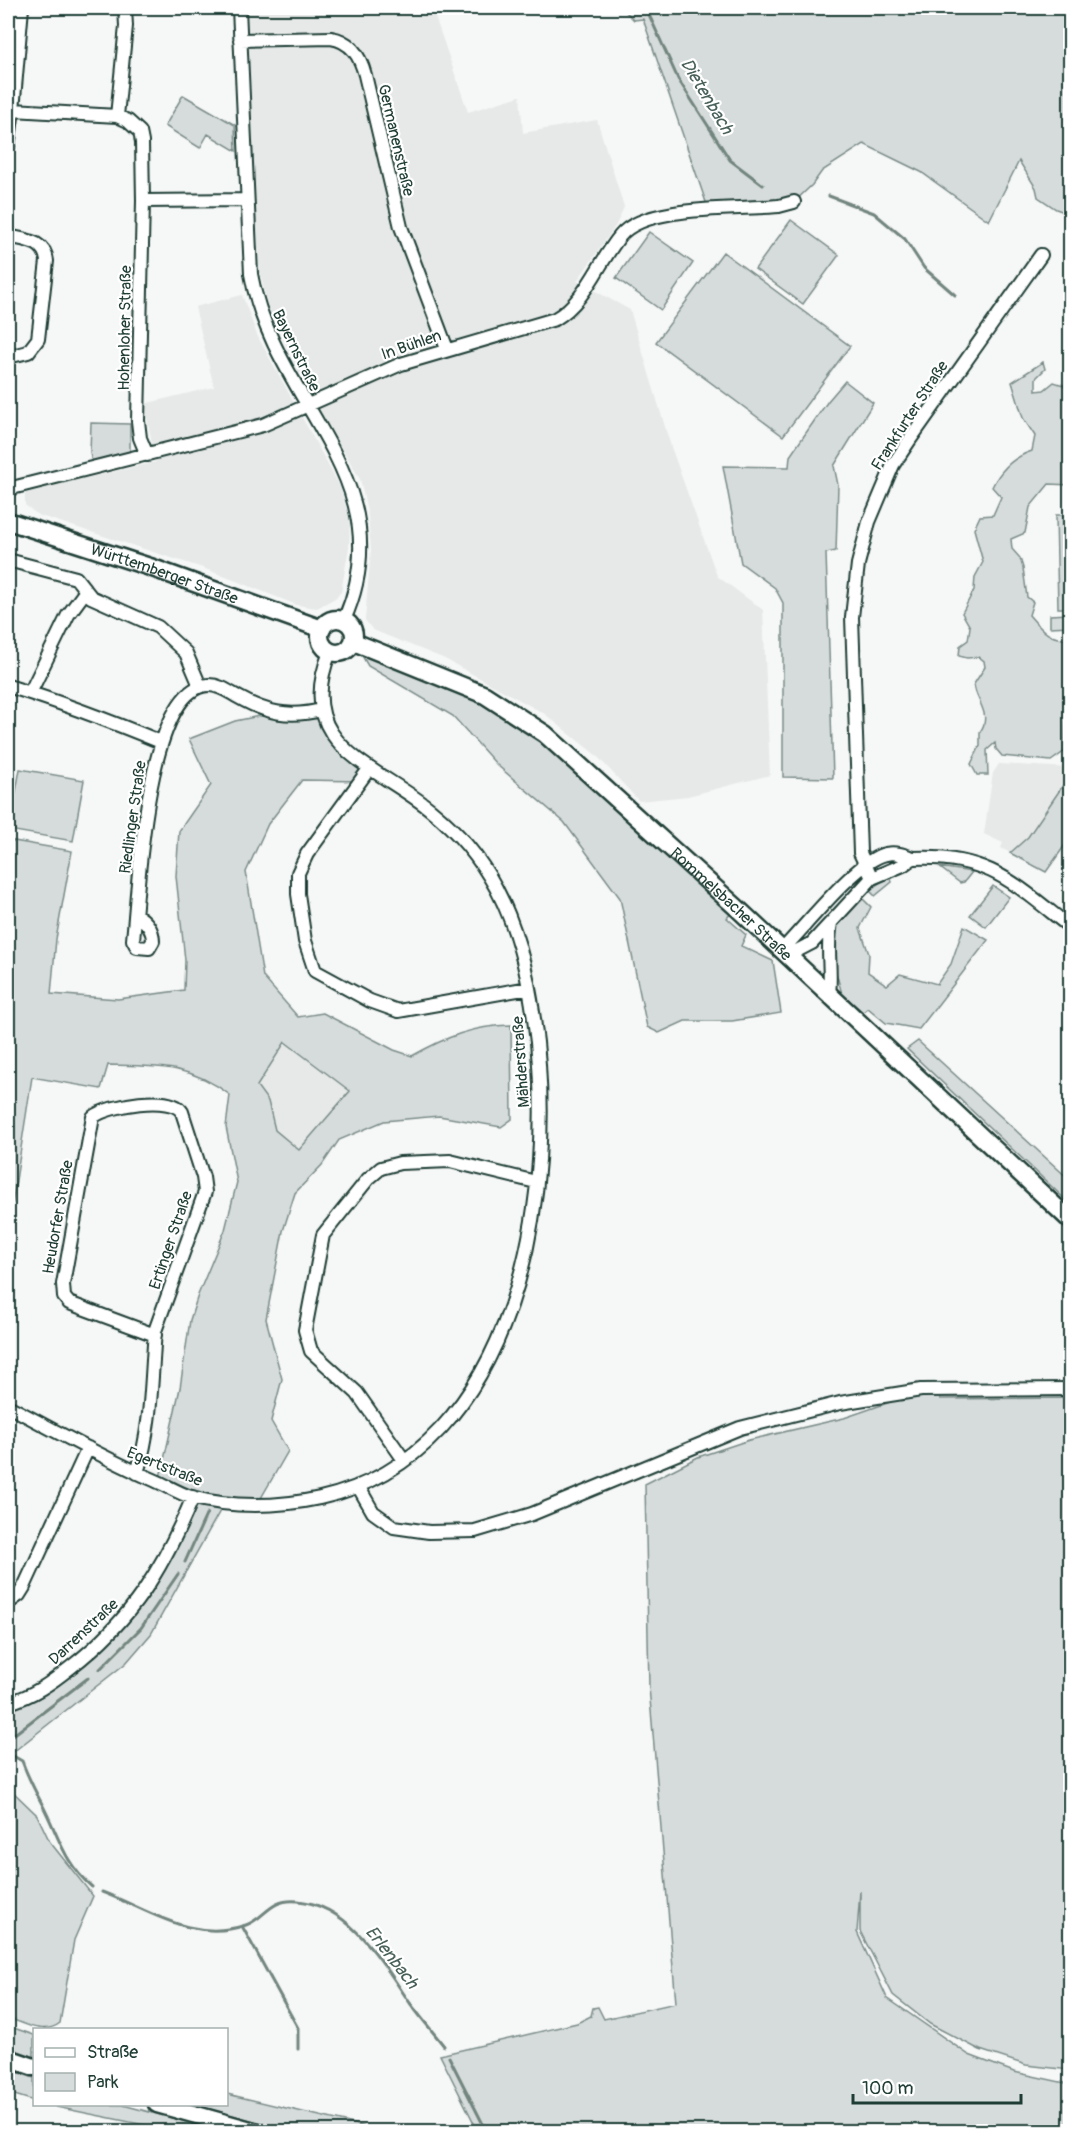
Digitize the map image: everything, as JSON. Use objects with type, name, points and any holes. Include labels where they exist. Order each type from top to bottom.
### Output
[{"type":"main road","name":"Württemberger Straße","points":[[8,521],[150,567],[322,629]]},
{"type":"main road","points":[[344,620],[352,627],[354,642],[347,651],[330,652],[322,645],[322,629],[329,621],[344,620]]},
{"type":"main road","name":"Rommelsbacher Straße","points":[[354,642],[479,692],[535,726],[587,770],[1071,1220]]},
{"type":"main road","points":[[8,2058],[33,2067]]},
{"type":"main road","points":[[164,2106],[258,2132]]},
{"type":"street","points":[[8,147],[22,8]]},
{"type":"street","points":[[13,110],[117,116],[126,26],[125,8]]},
{"type":"street","name":"Bayernstraße","points":[[239,8],[249,263],[260,311],[271,341],[348,479],[358,511],[361,545],[359,566],[344,620]]},
{"type":"street","name":"Germanenstraße","points":[[240,40],[330,38],[341,40],[357,54],[365,75],[401,227],[447,349]]},
{"type":"street","name":"Hohenloher Straße","points":[[117,116],[133,124],[141,137],[143,201],[138,421],[140,438],[147,455]]},
{"type":"street","points":[[143,201],[246,200]]},
{"type":"street","name":"In Bühlen","points":[[8,489],[263,425],[376,374],[447,349],[555,319],[564,314],[578,298],[621,234],[642,221],[681,213],[772,207],[794,202]]},
{"type":"street","points":[[8,236],[39,245],[45,251],[46,261],[38,339],[28,352],[8,357]]},
{"type":"street","name":"Frankfurter Straße","points":[[872,878],[860,853],[852,617],[858,564],[866,533],[893,465],[925,416],[1041,255]]},
{"type":"street","points":[[8,560],[69,575],[79,581],[85,592],[153,624],[172,637],[190,659],[200,686],[220,687],[250,704],[274,713],[297,714],[321,710],[321,688],[330,652]]},
{"type":"street","points":[[30,693],[68,615],[85,592]]},
{"type":"street","points":[[8,686],[74,710],[97,714],[161,742]]},
{"type":"street","name":"Riedlinger Straße","points":[[136,915],[151,784],[161,742],[181,701],[200,686]]},
{"type":"street","name":"Mähderstraße","points":[[321,710],[340,746],[369,769],[433,811],[477,857],[506,909],[519,942],[536,1031],[541,1091],[536,1182],[518,1285],[495,1345],[483,1369],[455,1410],[431,1438],[404,1460],[358,1486]]},
{"type":"street","points":[[369,769],[307,854],[298,873],[298,894],[305,941],[315,971],[370,1001],[398,1011],[529,988]]},
{"type":"street","points":[[784,953],[865,865],[885,854],[900,854],[913,858],[956,858],[982,866],[1023,890],[1071,927]]},
{"type":"street","points":[[784,953],[812,943],[872,878],[903,865],[913,858]]},
{"type":"street","points":[[829,994],[831,978],[827,954],[831,922]]},
{"type":"street","name":"Ertinger Straße","points":[[93,1116],[119,1107],[165,1102],[177,1105],[182,1112],[203,1176],[205,1192],[154,1335],[156,1352],[148,1430],[137,1473]]},
{"type":"street","name":"Heudorfer Straße","points":[[93,1116],[77,1197],[63,1292],[69,1303],[154,1335]]},
{"type":"street","points":[[404,1460],[357,1393],[308,1346],[305,1330],[323,1235],[368,1179],[381,1168],[394,1163],[450,1161],[536,1182]]},
{"type":"street","points":[[358,1486],[373,1512],[394,1527],[429,1532],[475,1531],[532,1514],[724,1434],[830,1405],[921,1390],[1071,1389]]},
{"type":"street","name":"Egertstraße","points":[[8,1406],[137,1473],[193,1497],[242,1504],[278,1504],[323,1498],[358,1486]]},
{"type":"street","points":[[8,1603],[19,1595],[24,1587],[88,1448]]},
{"type":"street","name":"Darrenstraße","points":[[8,1703],[31,1695],[51,1683],[98,1645],[131,1610],[164,1562],[193,1497]]},
{"type":"shaded area","points":[[247,8],[432,8],[468,112],[520,96],[523,133],[597,120],[624,207],[616,225],[577,281],[630,310],[671,447],[717,576],[763,610],[770,775],[688,796],[639,801],[597,756],[545,714],[445,659],[373,630],[365,620],[371,549],[368,516],[360,479],[310,394],[268,308],[260,272]]},
{"type":"shaded area","points":[[242,295],[257,335],[340,487],[350,521],[349,547],[341,592],[317,608],[297,605],[203,568],[38,515],[25,505],[25,492],[156,462],[144,404],[214,387],[195,307]]},
{"type":"shaded area","points":[[999,764],[1070,768],[1070,838],[1046,872],[1001,848],[1003,843],[984,834],[993,773]]},
{"type":"shaded area","points":[[285,1042],[350,1091],[299,1150],[275,1130],[268,1101],[257,1086]]},
{"type":"green space","points":[[622,8],[1070,8],[1070,214],[1056,209],[1038,197],[1036,188],[1019,161],[989,221],[921,172],[864,144],[822,171],[812,185],[794,202],[709,211],[643,19],[634,20]]},
{"type":"green space","points":[[183,95],[235,125],[236,151],[208,134],[200,148],[165,126]]},
{"type":"green space","points":[[791,220],[839,255],[803,304],[755,269]]},
{"type":"green space","points":[[649,232],[693,263],[661,310],[616,278]]},
{"type":"green space","points":[[723,252],[850,346],[783,436],[656,342]]},
{"type":"green space","points":[[1043,362],[1045,369],[1036,378],[1036,391],[1044,390],[1054,382],[1070,387],[1070,485],[1049,484],[1030,507],[1025,533],[1011,539],[1012,549],[1020,558],[1023,568],[1027,597],[1033,602],[1029,615],[1051,636],[1070,639],[1070,661],[1067,662],[1065,751],[1051,761],[1002,756],[996,749],[995,743],[987,750],[988,775],[977,775],[971,764],[980,746],[980,732],[985,719],[974,684],[985,667],[984,661],[979,657],[959,656],[960,646],[968,640],[970,627],[962,613],[974,590],[975,577],[983,562],[974,529],[980,516],[993,515],[1001,497],[992,487],[999,475],[1013,460],[1032,451],[1035,436],[1023,418],[1012,382]]},
{"type":"green space","points":[[845,381],[873,403],[834,466],[838,485],[836,551],[826,553],[833,778],[783,777],[783,603],[775,588],[741,563],[723,466],[789,467],[790,456],[828,401]]},
{"type":"green space","points":[[91,423],[130,424],[130,453],[92,462]]},
{"type":"green space","points":[[1056,515],[1063,515],[1065,608],[1058,608]]},
{"type":"green space","points":[[1070,614],[1070,626],[1050,627],[1050,615]]},
{"type":"green space","points":[[354,642],[497,701],[736,907],[727,918],[746,935],[741,946],[773,961],[781,1013],[732,1021],[685,1021],[659,1033],[647,1027],[620,898],[564,822],[497,765],[453,716],[368,666]]},
{"type":"green space","points":[[321,710],[369,769],[361,781],[302,780],[268,824],[246,872],[263,977],[298,1017],[323,1013],[394,1050],[412,1056],[436,1043],[472,1030],[511,1025],[512,1119],[501,1127],[439,1116],[384,1121],[339,1140],[322,1165],[295,1193],[283,1231],[266,1319],[282,1379],[271,1421],[288,1451],[257,1505],[225,1502],[151,1634],[126,1663],[8,1756],[8,1703],[31,1695],[127,1614],[193,1498],[159,1482],[180,1388],[190,1320],[225,1230],[237,1182],[226,1127],[230,1095],[201,1077],[157,1067],[108,1065],[101,1089],[32,1077],[8,1232],[8,840],[72,851],[56,939],[51,994],[118,999],[184,990],[185,960],[176,876],[179,831],[211,785],[189,739],[235,721],[274,713]],"holes":[[[285,1042],[350,1091],[299,1150],[275,1130],[268,1101],[257,1086]]]},
{"type":"green space","points":[[20,769],[84,780],[73,841],[9,830]]},
{"type":"green space","points":[[1070,775],[1070,838],[1046,872],[1010,853],[1028,837]]},
{"type":"green space","points":[[939,867],[972,872],[964,882],[960,883]]},
{"type":"green space","points":[[890,876],[892,882],[875,896],[869,890]]},
{"type":"green space","points":[[993,886],[1009,897],[986,927],[970,915]]},
{"type":"green space","points":[[862,898],[871,907],[860,928],[869,954],[868,972],[887,985],[900,974],[937,984],[951,964],[964,926],[988,940],[919,1029],[886,1023],[868,1008],[863,1012],[842,994],[831,954],[832,938],[838,924]]},
{"type":"green space","points":[[918,1041],[1070,1180],[1070,1204],[907,1049]]},
{"type":"green space","points":[[8,1286],[14,1293],[8,1332]]},
{"type":"green space","points":[[922,1391],[940,1391],[940,1399],[1070,1398],[1070,2070],[1026,2065],[980,2050],[930,2024],[893,1995],[860,1931],[860,1891],[857,1932],[887,1998],[969,2055],[1014,2072],[1070,2084],[1070,2131],[478,2131],[440,2055],[577,2023],[591,2016],[593,2008],[598,2007],[604,2019],[676,2003],[649,1687],[645,1484],[698,1457],[749,1440],[844,1418]]},
{"type":"green space","points":[[8,1787],[37,1815],[50,1842],[93,1896],[74,1940],[60,2023],[54,2027],[34,2027],[8,2018]]},
{"type":"green space","points":[[8,2026],[33,2035],[33,2057],[8,2048]]},
{"type":"green space","points":[[8,2069],[33,2078],[33,2101],[8,2093]]},
{"type":"green space","points":[[228,2094],[383,2131],[292,2131],[198,2106],[228,2106]]},
{"type":"green space","points":[[127,2106],[221,2131],[174,2131],[56,2107]]},
{"type":"waterway","name":"Dietenbach","points":[[646,8],[678,79],[730,160],[763,185]]},
{"type":"waterway","points":[[829,196],[874,213],[905,239],[924,268],[955,295]]},
{"type":"waterway","points":[[185,1562],[207,1513]]},
{"type":"waterway","points":[[100,1669],[141,1628],[178,1574]]},
{"type":"waterway","points":[[8,1739],[88,1678]]},
{"type":"waterway","name":"Erlenbach","points":[[8,1753],[22,1761],[62,1848],[74,1868],[92,1887]]},
{"type":"waterway","name":"Erlenbach","points":[[102,1892],[171,1922],[207,1930],[246,1925],[274,1905],[288,1901],[317,1905],[350,1925],[364,1939],[414,2009],[444,2046]]},
{"type":"waterway","points":[[242,1926],[298,2028],[298,2049]]},
{"type":"waterway","name":"Erlenbach","points":[[449,2057],[487,2132]]}]
